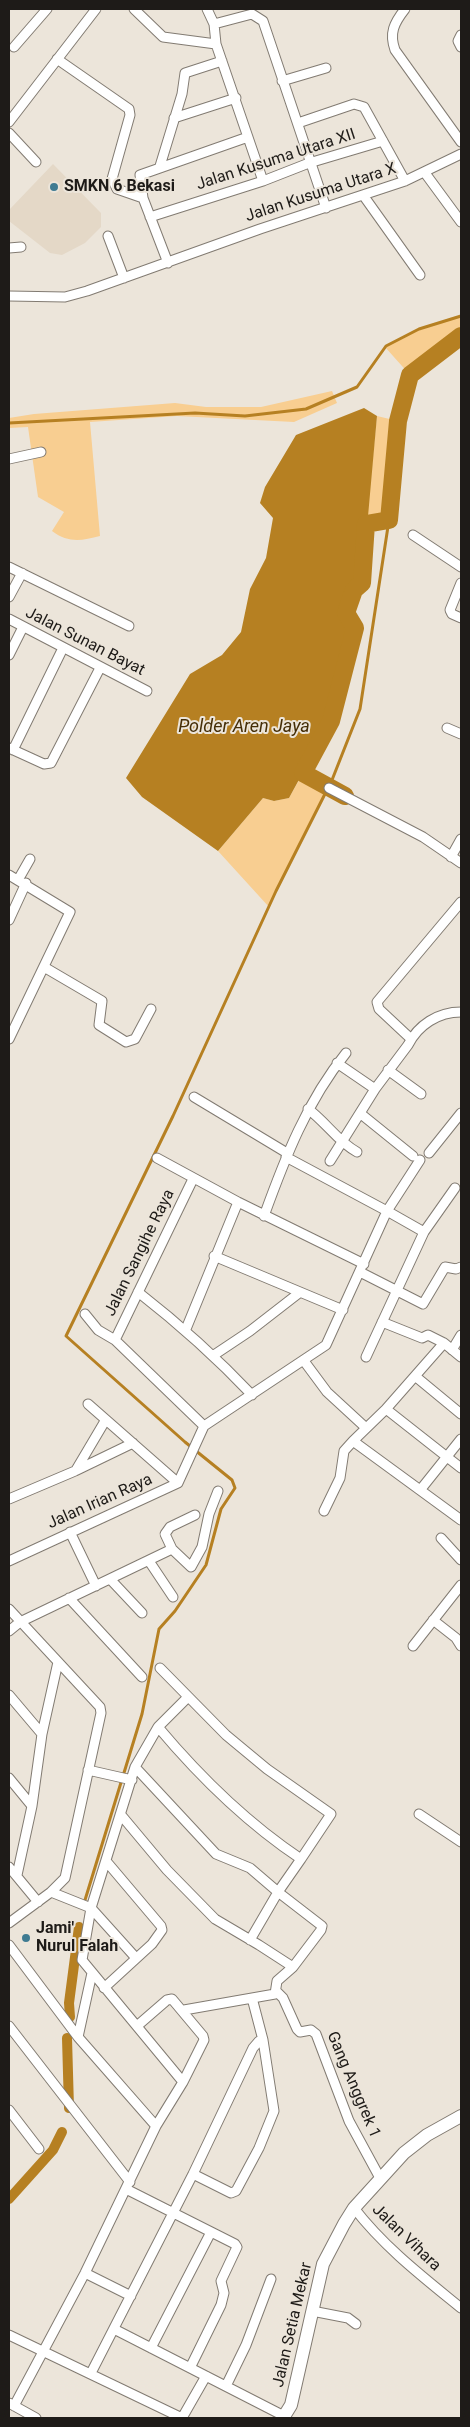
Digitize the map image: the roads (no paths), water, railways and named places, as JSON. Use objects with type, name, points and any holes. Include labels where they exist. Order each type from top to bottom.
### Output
[{"type":"street","points":[[14,47],[47,9]]},
{"type":"street","points":[[9,122],[96,9]]},
{"type":"street","points":[[134,9],[163,37],[216,44]]},
{"type":"street","points":[[206,9],[214,24],[216,44],[263,181]]},
{"type":"street","points":[[405,9],[394,23],[392,34],[395,50],[461,142]]},
{"type":"street","points":[[214,24],[252,14],[260,17],[263,21],[282,81],[298,123],[309,163],[326,208]]},
{"type":"street","points":[[461,35],[458,41],[461,47]]},
{"type":"street","points":[[57,59],[129,110],[130,116],[112,179],[117,189],[143,198]]},
{"type":"street","points":[[160,166],[182,94],[186,73],[222,61]]},
{"type":"street","points":[[282,81],[326,68]]},
{"type":"street","points":[[174,118],[236,98]]},
{"type":"street","points":[[298,123],[354,104],[360,104],[364,107],[405,181]]},
{"type":"street","points":[[9,133],[36,162]]},
{"type":"street","points":[[168,263],[143,198],[140,175],[160,166],[248,137]]},
{"type":"street","name":"Jalan Kusuma Utara XII","points":[[150,218],[263,181],[309,163],[382,141]]},
{"type":"street","name":"Jalan Kusuma Utara X","points":[[9,296],[65,296],[87,291],[260,228],[405,181],[461,154]]},
{"type":"street","points":[[425,173],[461,222]]},
{"type":"street","points":[[363,195],[420,275]]},
{"type":"street","points":[[108,236],[124,278]]},
{"type":"street","points":[[9,248],[21,247]]},
{"type":"street","points":[[9,459],[42,452]]},
{"type":"street","points":[[414,535],[461,567]]},
{"type":"street","points":[[9,567],[130,626]]},
{"type":"street","points":[[9,597],[22,573]]},
{"type":"street","points":[[461,583],[450,610],[452,614],[461,618]]},
{"type":"street","name":"Jalan Sunan Bayat","points":[[9,619],[147,691]]},
{"type":"street","points":[[9,655],[23,627]]},
{"type":"street","points":[[63,648],[11,749],[48,764],[53,760],[100,668]]},
{"type":"street","points":[[447,728],[461,734]]},
{"type":"street","points":[[329,788],[422,837],[461,863]]},
{"type":"street","points":[[452,857],[461,839]]},
{"type":"street","points":[[9,920],[30,859]]},
{"type":"street","points":[[9,875],[70,912],[44,967],[11,1028],[9,1039]]},
{"type":"street","points":[[410,1038],[379,1009],[377,1002],[461,902]]},
{"type":"street","points":[[44,967],[102,1001],[99,1025],[126,1042],[135,1039],[151,1009]]},
{"type":"street","points":[[330,1161],[375,1089],[408,1045],[410,1038],[422,1025],[439,1016],[461,1012]]},
{"type":"street","points":[[264,1216],[286,1155],[308,1109],[346,1053]]},
{"type":"street","points":[[338,1063],[375,1089]]},
{"type":"street","points":[[388,1070],[421,1094]]},
{"type":"street","points":[[194,1097],[286,1155],[424,1232]]},
{"type":"street","points":[[308,1109],[345,1145],[357,1152]]},
{"type":"street","points":[[429,1153],[461,1113]]},
{"type":"street","points":[[85,1314],[98,1330],[115,1340],[204,1426],[304,1361],[326,1345],[387,1211],[417,1158],[361,1114]]},
{"type":"street","points":[[156,1158],[362,1268],[423,1304],[445,1268],[456,1269],[461,1267]]},
{"type":"street","name":"Jalan Sangihe Raya","points":[[115,1340],[193,1179]]},
{"type":"street","points":[[366,1357],[424,1232],[455,1188]]},
{"type":"street","points":[[186,1329],[214,1256],[238,1202]]},
{"type":"street","points":[[214,1256],[343,1310]]},
{"type":"street","points":[[138,1292],[186,1329],[252,1395]]},
{"type":"street","points":[[214,1355],[250,1331],[299,1293]]},
{"type":"street","points":[[382,1322],[418,1336],[428,1335],[444,1343],[461,1357]]},
{"type":"street","points":[[452,1350],[461,1335]]},
{"type":"street","points":[[324,1510],[340,1478],[344,1451],[354,1442],[365,1427],[386,1409],[444,1343]]},
{"type":"street","points":[[304,1361],[331,1395],[365,1427]]},
{"type":"street","points":[[415,1376],[461,1414]]},
{"type":"street","points":[[88,1404],[105,1421],[178,1483]]},
{"type":"street","points":[[386,1409],[461,1468]]},
{"type":"street","points":[[75,1471],[105,1421]]},
{"type":"street","name":"Jalan Irian Raya","points":[[9,1561],[178,1483],[197,1437],[204,1426]]},
{"type":"street","points":[[421,1490],[461,1439]]},
{"type":"street","points":[[354,1442],[461,1520]]},
{"type":"street","points":[[9,1499],[75,1471],[132,1443]]},
{"type":"street","points":[[195,1515],[170,1527],[166,1532],[172,1549],[191,1567],[202,1547],[209,1514],[218,1491]]},
{"type":"street","points":[[70,1532],[96,1586]]},
{"type":"street","points":[[441,1538],[461,1560]]},
{"type":"street","points":[[9,1631],[20,1622],[172,1549]]},
{"type":"street","points":[[148,1561],[174,1597]]},
{"type":"street","points":[[110,1579],[142,1613]]},
{"type":"street","points":[[413,1646],[461,1585]]},
{"type":"street","points":[[68,1598],[142,1677]]},
{"type":"street","points":[[9,1610],[101,1711],[67,1873],[62,1883],[9,1923]]},
{"type":"street","points":[[433,1620],[456,1638],[461,1646]]},
{"type":"street","points":[[17,1875],[32,1806],[42,1734],[58,1662]]},
{"type":"street","points":[[160,1668],[226,1735],[260,1763],[331,1814],[278,1892],[250,1940]]},
{"type":"street","points":[[9,1695],[42,1734]]},
{"type":"street","points":[[183,2082],[104,1988],[83,1962],[82,1958],[89,1908],[121,1815],[125,1778],[135,1767],[158,1726],[188,1697]]},
{"type":"street","points":[[158,1726],[224,1798],[265,1835],[300,1859]]},
{"type":"street","points":[[135,1767],[216,1854],[250,1868],[322,1926],[293,1968],[277,1981],[276,1992],[273,1995],[184,2010]]},
{"type":"street","points":[[88,1770],[125,1778]]},
{"type":"street","points":[[9,1778],[32,1806]]},
{"type":"street","points":[[419,1814],[461,1842]]},
{"type":"street","points":[[121,1815],[167,1870],[215,1919],[293,1968]]},
{"type":"street","points":[[104,1988],[160,1935],[161,1926],[106,1861]]},
{"type":"street","points":[[9,1867],[38,1902]]},
{"type":"street","points":[[51,1892],[89,1908],[136,1958]]},
{"type":"street","points":[[9,1945],[62,2013],[75,2033],[156,2126]]},
{"type":"street","points":[[75,2033],[92,1973]]},
{"type":"street","name":"Gang Anggrek 1","points":[[276,1992],[282,1998],[296,2029],[300,2032],[311,2030],[316,2034],[349,2121],[380,2178]]},
{"type":"street","points":[[193,2174],[231,2193],[239,2187],[259,2148],[274,2111],[263,2040],[252,1998]]},
{"type":"street","points":[[36,2418],[22,2415],[12,2405],[44,2350],[156,2126],[183,2082],[204,2039],[184,2010],[173,2000],[167,2000],[137,2026]]},
{"type":"street","points":[[9,2026],[77,2112],[128,2185],[173,2212],[235,2244],[237,2247],[221,2281],[224,2293],[221,2305],[190,2368]]},
{"type":"street","points":[[91,2373],[193,2174],[252,2048],[257,2042],[263,2040]]},
{"type":"street","points":[[9,2110],[39,2149]]},
{"type":"street","name":"Jalan Setia Mekar","points":[[284,2417],[291,2404],[323,2264],[354,2208],[404,2153],[427,2135],[461,2116]]},
{"type":"street","name":"Jalan Vihara","points":[[354,2208],[368,2226],[394,2251],[461,2308]]},
{"type":"street","points":[[151,2348],[211,2232]]},
{"type":"street","points":[[84,2273],[131,2296]]},
{"type":"street","points":[[226,2386],[246,2345],[271,2279]]},
{"type":"street","points":[[312,2311],[348,2318],[356,2324]]},
{"type":"street","points":[[114,2329],[284,2417]]},
{"type":"street","points":[[9,2335],[44,2350],[182,2418],[206,2376]]},
{"type":"water","name":"Polder Aren Jaya","points":[[364,408],[377,416],[362,583],[354,590],[346,613],[355,628],[331,721],[289,798],[274,801],[263,798],[218,851],[142,797],[126,778],[190,674],[222,655],[241,632],[250,589],[266,558],[273,518],[260,503],[265,487],[296,435]]},
{"type":"waterway","points":[[9,423],[195,413],[245,416],[306,409],[357,387],[386,346],[419,329],[461,316]]},
{"type":"waterway","points":[[85,1900],[142,1714],[159,1629],[175,1611],[206,1565],[221,1509],[235,1488],[232,1480],[185,1442],[66,1336],[173,1116],[276,891],[332,780],[360,709],[389,520],[398,421],[404,394],[410,375],[461,336]]},
{"type":"waterway","points":[[345,796],[303,773],[331,721],[355,628],[346,613],[354,590],[362,583],[366,524],[389,520],[398,421],[410,375],[461,336]]},
{"type":"waterway","points":[[70,2017],[69,2003],[79,1927]]},
{"type":"waterway","points":[[67,2038],[69,2108]]},
{"type":"waterway","points":[[9,2199],[53,2150],[62,2132]]},
{"type":"place","name":"SMKN 6 Bekasi","points":[[54,187]]},
{"type":"place","name":"Jami' Nurul Falah","points":[[26,1938]]}]
